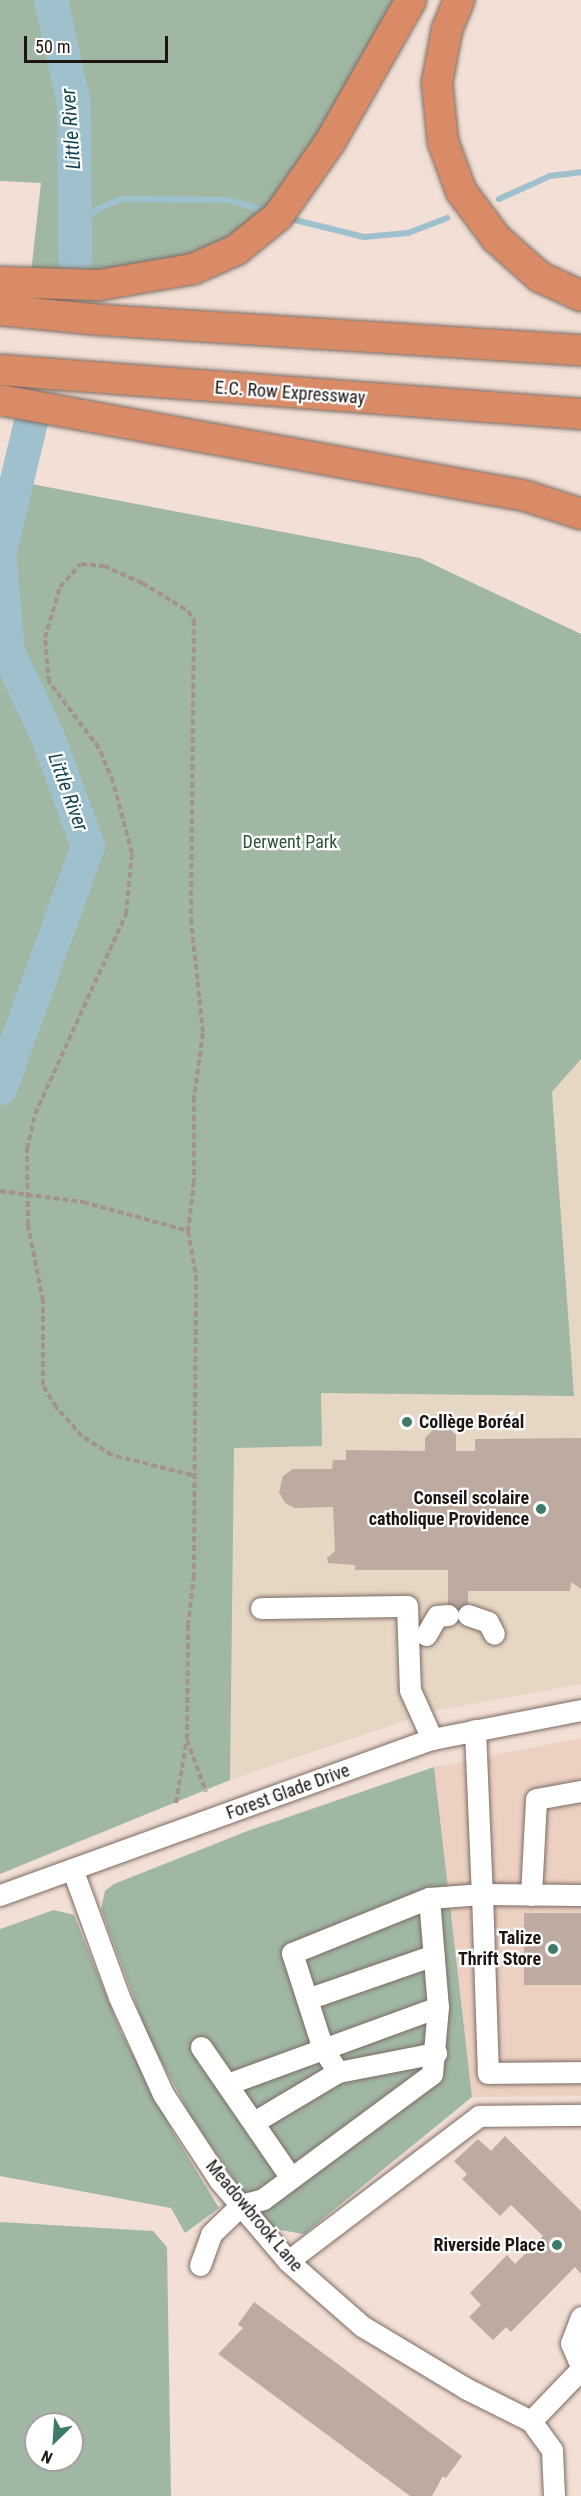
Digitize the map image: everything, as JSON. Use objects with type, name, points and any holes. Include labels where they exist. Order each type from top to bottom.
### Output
[{"type":"highway","points":[[0,282],[99,285],[192,269],[236,250],[278,216],[330,142],[411,0]]},
{"type":"highway","points":[[459,0],[447,29],[437,83],[443,142],[460,191],[496,238],[540,277],[581,296]]},
{"type":"highway","points":[[0,310],[101,320],[581,350]]},
{"type":"highway","name":"E.C. Row Expressway","points":[[0,370],[581,414]]},
{"type":"highway","points":[[0,400],[526,496],[581,514]]},
{"type":"street","points":[[261,1608],[407,1606],[410,1690],[432,1739]]},
{"type":"street","points":[[426,1635],[437,1616],[458,1615],[488,1622],[494,1634]]},
{"type":"street","name":"Forest Glade Drive","points":[[0,1895],[73,1871],[432,1739],[581,1710]]},
{"type":"street","points":[[475,1730],[488,2073],[581,2072]]},
{"type":"street","points":[[531,1894],[536,1799],[581,1791]]},
{"type":"street","name":"Meadowbrook Lane","points":[[73,1871],[119,1997],[163,2094],[219,2181],[288,2261],[362,2326],[465,2388],[531,2421],[552,2451],[554,2496]]},
{"type":"street","points":[[338,2072],[324,2049],[292,1953],[429,1898],[482,1894],[581,1895]]},
{"type":"street","points":[[200,2265],[211,2234],[241,2205],[263,2199],[432,2074],[436,2053],[438,2007],[429,1898]]},
{"type":"street","points":[[307,1999],[434,1955]]},
{"type":"street","points":[[228,2084],[438,2007]]},
{"type":"street","points":[[201,2047],[291,2178]]},
{"type":"street","points":[[254,2122],[338,2072],[436,2053]]},
{"type":"street","points":[[288,2261],[479,2116],[581,2115]]},
{"type":"street","points":[[531,2421],[581,2368],[571,2343],[581,2317]]},
{"type":"path","points":[[176,1803],[187,1740],[188,1625],[194,1575],[192,1475],[196,1275],[188,1231],[194,1181],[194,1097],[203,1033],[191,919],[194,620],[188,611],[142,583],[104,566],[81,564],[60,587],[45,638],[49,682],[73,709],[99,748],[112,782],[132,853],[126,914],[35,1114],[27,1149],[28,1225],[43,1301],[43,1374],[47,1392],[82,1436],[112,1455],[192,1475]]},
{"type":"path","points":[[0,1191],[29,1193],[83,1202],[188,1231]]},
{"type":"path","points":[[187,1740],[206,1792]]},
{"type":"shaded area","name":"Collège Boréal","points":[[581,1059],[581,1684],[433,1711],[230,1780],[233,1309],[574,1396],[552,1092]]},
{"type":"shaded area","points":[[581,1738],[581,2096],[472,2097],[434,1767]]},
{"type":"green space","points":[[0,0],[402,0],[295,173],[272,204],[247,225],[212,247],[164,263],[115,272],[31,273],[41,183],[0,181]]},
{"type":"green space","name":"Derwent Park","points":[[0,478],[420,558],[581,634],[581,1059],[552,1092],[574,1396],[321,1393],[322,1446],[234,1448],[230,1780],[0,1874]]},
{"type":"green space","points":[[434,1767],[472,2097],[304,2234],[274,2229],[239,2187],[189,2113],[148,2036],[101,1909],[105,1891],[114,1884],[250,1830]]},
{"type":"green space","points":[[54,1910],[74,1915],[121,2032],[174,2134],[219,2208],[185,2233],[171,2208],[0,2176],[0,1929]]},
{"type":"green space","points":[[0,2222],[153,2231],[167,2247],[171,2496],[0,2496]]},
{"type":"building","points":[[437,1426],[447,1426],[456,1435],[456,1451],[475,1451],[475,1439],[581,1438],[581,1589],[571,1582],[570,1591],[468,1591],[468,1622],[448,1622],[448,1570],[355,1570],[355,1565],[328,1563],[327,1558],[335,1551],[333,1507],[295,1508],[285,1503],[279,1492],[283,1476],[293,1469],[332,1469],[333,1460],[346,1460],[346,1450],[425,1451],[425,1438]]},
{"type":"building","name":"Talize Thrift Store","points":[[524,1913],[581,1913],[581,1985],[524,1985]]},
{"type":"building","name":"Riverside Place","points":[[505,2136],[581,2211],[581,2274],[575,2267],[511,2332],[506,2327],[493,2340],[469,2317],[481,2305],[470,2293],[507,2255],[515,2264],[543,2236],[511,2205],[500,2216],[462,2179],[467,2174],[454,2161],[478,2139],[491,2151]]},
{"type":"building","points":[[254,2302],[462,2456],[446,2478],[443,2476],[432,2496],[410,2496],[218,2354],[243,2328],[238,2324]]},
{"type":"waterway","name":"Little River","points":[[51,0],[74,105],[75,259]]},
{"type":"waterway","points":[[499,199],[550,176],[581,172]]},
{"type":"waterway","points":[[75,232],[97,209],[122,199],[229,200],[265,211]]},
{"type":"waterway","points":[[291,219],[364,237],[408,233],[447,218]]},
{"type":"waterway","name":"Little River","points":[[0,551],[31,422]]},
{"type":"waterway","name":"Little River","points":[[0,561],[8,652],[47,735],[88,846],[0,1089]]},
{"type":"place","name":"Collège Boréal","points":[[407,1422]]},
{"type":"place","name":"Conseil scolaire catholique Providence","points":[[541,1509]]},
{"type":"place","name":"Talize Thrift Store","points":[[553,1949]]},
{"type":"place","name":"Riverside Place","points":[[557,2245]]}]
